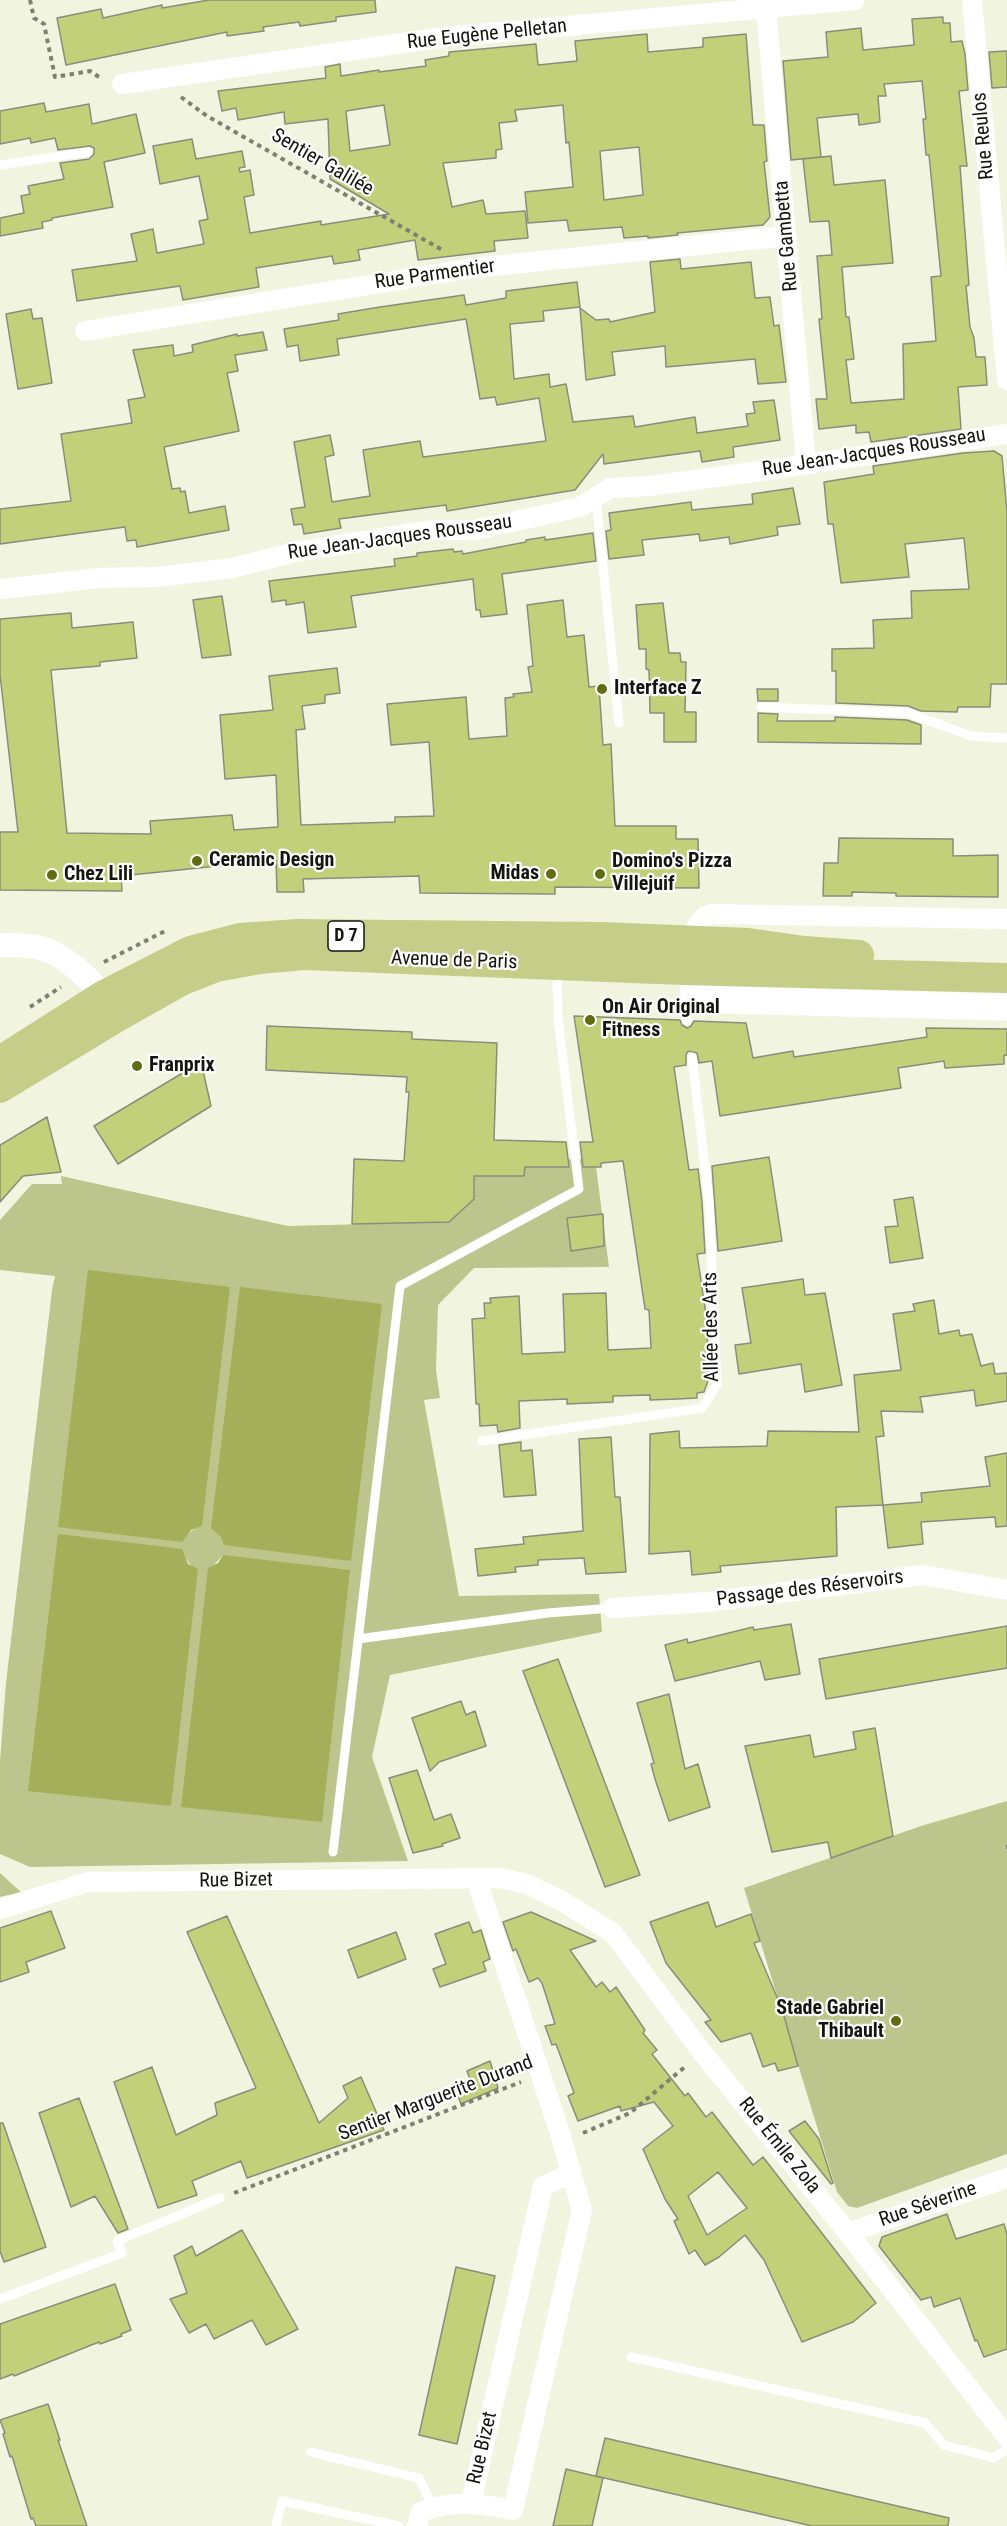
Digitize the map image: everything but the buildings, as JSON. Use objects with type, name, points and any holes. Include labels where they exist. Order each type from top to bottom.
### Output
[{"type":"main road","name":"Avenue de Paris","points":[[112,1005],[190,951],[240,938],[298,934],[601,937],[748,943],[837,954],[1007,959]]},
{"type":"main road","points":[[690,941],[683,970],[704,992],[721,1000],[1007,1007]]},
{"type":"main road","name":"Avenue de Paris","points":[[112,1005],[216,967],[260,959],[304,955],[683,970],[1007,978]]},
{"type":"main road","name":"D 7","points":[[0,1061],[112,1005]]},
{"type":"main road","name":"D 7","points":[[0,1088],[112,1005]]},
{"type":"street","name":"Rue Eugène Pelletan","points":[[122,84],[445,38],[855,0]]},
{"type":"street","name":"Rue Reulos","points":[[972,0],[1007,380]]},
{"type":"street","name":"Rue Gambetta","points":[[766,8],[806,463]]},
{"type":"street","name":"Rue Parmentier","points":[[85,331],[473,268],[787,236]]},
{"type":"street","name":"Rue Jean-Jacques Rousseau","points":[[0,589],[99,578],[157,578],[232,568],[295,552],[433,530],[475,530],[580,507],[610,488],[651,486],[1007,434]]},
{"type":"street","points":[[690,941],[701,921],[706,915],[711,914],[1007,919]]},
{"type":"street","points":[[0,945],[33,946],[64,959],[112,1005]]},
{"type":"street","name":"Passage des Réservoirs","points":[[612,1608],[707,1602],[922,1575],[1007,1590]]},
{"type":"street","name":"Rue Bizet","points":[[476,1878],[542,2075],[572,2173],[582,2210],[513,2510],[471,2502],[543,2186],[572,2173]]},
{"type":"street","name":"Rue Bizet","points":[[0,1909],[88,1882],[500,1878],[527,1884]]},
{"type":"street","name":"Rue Émile Zola","points":[[527,1884],[560,1900],[613,1933],[702,2052],[848,2232],[1007,2437]]},
{"type":"street","name":"Rue Séverine","points":[[848,2232],[1007,2178]]},
{"type":"street","points":[[417,2526],[421,2512],[433,2507],[471,2502]]},
{"type":"lane","points":[[0,165],[88,152]]},
{"type":"lane","points":[[596,498],[619,723]]},
{"type":"lane","points":[[760,707],[908,714],[971,736],[1007,738]]},
{"type":"lane","points":[[333,1852],[400,1286],[579,1189],[558,1018],[558,964]]},
{"type":"lane","points":[[683,970],[687,1021]]},
{"type":"lane","name":"Allée des Arts","points":[[482,1441],[702,1408],[717,1385],[709,1201],[692,1057]]},
{"type":"lane","points":[[358,1639],[548,1613],[612,1608]]},
{"type":"lane","points":[[0,2300],[122,2253],[117,2241],[220,2198]]},
{"type":"lane","points":[[631,2357],[926,2423],[944,2445],[994,2458],[1007,2449]]},
{"type":"lane","points":[[311,2452],[419,2478],[433,2507]]},
{"type":"lane","points":[[276,2526],[282,2501],[399,2526]]},
{"type":"path","points":[[30,0],[34,18],[44,24],[55,77],[90,71],[110,84],[122,84]]},
{"type":"path","name":"Sentier Galilée","points":[[162,78],[172,91],[207,116],[473,268]]},
{"type":"path","points":[[575,2136],[630,2113],[702,2052]]},
{"type":"path","name":"Sentier Marguerite Durand","points":[[220,2198],[542,2075]]},
{"type":"shaded area","points":[[595,1159],[609,1267],[474,1268],[438,1305],[436,1370],[440,1398],[424,1400],[459,1596],[599,1594],[602,1632],[390,1675],[372,1757],[408,1861],[30,1867],[0,1854],[0,1761],[6,1683],[55,1276],[0,1270],[0,1220],[32,1184],[62,1184],[61,1176],[288,1226],[449,1222],[474,1199],[473,1160]],"holes":[[[58,1526],[197,1527],[186,1535]],[[217,1532],[351,1561],[221,1537]],[[58,1534],[183,1555],[192,1567]],[[223,1555],[181,1806],[213,1566]]]},
{"type":"shaded area","points":[[88,1270],[230,1287],[202,1526],[191,1530],[182,1542],[58,1527]]},
{"type":"shaded area","points":[[240,1287],[382,1304],[351,1561],[224,1545],[221,1537],[211,1528]]},
{"type":"shaded area","points":[[58,1534],[182,1549],[188,1564],[198,1569],[171,1806],[28,1791]]},
{"type":"shaded area","points":[[223,1555],[350,1570],[322,1822],[181,1807],[208,1568],[218,1563]]},
{"type":"shaded area","name":"Stade Gabriel Thibault","points":[[1007,1801],[1007,2154],[857,2208],[848,2206],[837,2192],[744,1888],[921,1826]]},
{"type":"shaded area","points":[[0,1873],[21,1892],[0,1897]]},
{"type":"place","name":"Interface Z","points":[[602,689]]},
{"type":"place","name":"Ceramic Design","points":[[197,861]]},
{"type":"place","name":"Midas","points":[[551,874]]},
{"type":"place","name":"Domino's Pizza Villejuif","points":[[600,874]]},
{"type":"place","name":"Chez Lili","points":[[52,875]]},
{"type":"place","name":"On Air Original Fitness","points":[[590,1020]]},
{"type":"place","name":"Franprix","points":[[137,1066]]},
{"type":"place","name":"Stade Gabriel Thibault","points":[[896,2021]]}]
